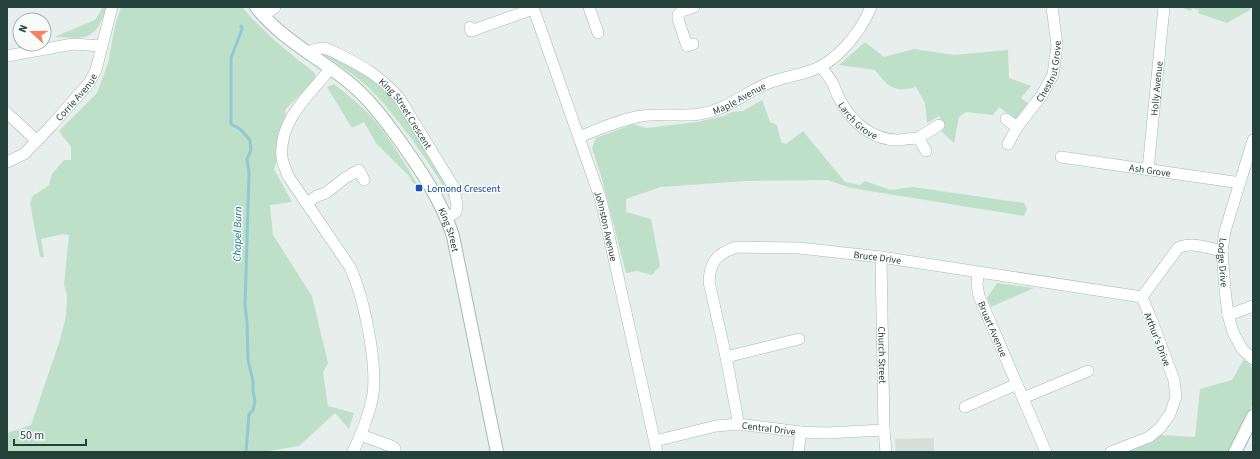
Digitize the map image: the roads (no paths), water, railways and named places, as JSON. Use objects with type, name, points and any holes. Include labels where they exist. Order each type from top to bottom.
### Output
[{"type":"main road","name":"King Street","points":[[260,12],[281,33],[357,88],[379,112],[423,173],[441,204],[453,236],[497,452]]},
{"type":"main road","points":[[1235,452],[1253,416]]},
{"type":"street","name":"Corrie Avenue","points":[[7,162],[24,154],[89,83],[96,70],[112,7]]},
{"type":"street","points":[[260,12],[276,7]]},
{"type":"street","points":[[589,7],[598,26]]},
{"type":"street","points":[[693,44],[687,46],[678,15],[682,11],[694,7]]},
{"type":"street","name":"Maple Avenue","points":[[579,137],[625,120],[642,116],[700,114],[725,107],[765,85],[821,67],[844,48],[856,34],[871,7]]},
{"type":"street","name":"Chestnut Grove","points":[[1008,144],[1017,127],[1042,95],[1053,74],[1057,46],[1052,7]]},
{"type":"street","name":"Holly Avenue","points":[[1148,170],[1164,7]]},
{"type":"street","points":[[470,27],[471,31],[533,8]]},
{"type":"street","name":"Johnston Avenue","points":[[533,8],[603,209],[657,452]]},
{"type":"street","points":[[7,56],[73,44],[101,46]]},
{"type":"street","name":"King Street Crescent","points":[[308,52],[321,48],[328,49],[356,62],[376,75],[389,86],[400,99],[453,186],[457,205],[456,212],[447,218]]},
{"type":"street","name":"Larch Grove","points":[[821,67],[833,83],[839,97],[849,113],[868,132],[879,137],[898,140],[918,138],[939,125]]},
{"type":"street","points":[[331,68],[296,110],[289,121],[282,146],[282,159],[288,176],[350,267],[357,282],[371,349],[374,386],[372,400],[361,435],[353,452]]},
{"type":"street","points":[[7,113],[37,141]]},
{"type":"street","points":[[1006,119],[1017,127]]},
{"type":"street","points":[[918,138],[926,151]]},
{"type":"street","name":"Lodge Drive","points":[[1253,140],[1239,184],[1222,251],[1228,315],[1233,332],[1242,349],[1253,359]]},
{"type":"street","name":"Ash Grove","points":[[1061,157],[1234,182],[1239,184]]},
{"type":"street","points":[[307,203],[317,196],[326,193],[358,170],[364,180]]},
{"type":"street","points":[[1142,297],[1178,248],[1184,245],[1191,245],[1222,251]]},
{"type":"street","name":"Bruce Drive","points":[[738,424],[726,357],[709,282],[709,272],[716,258],[736,247],[782,247],[881,257],[1142,297]]},
{"type":"street","name":"Church Street","points":[[881,257],[884,430],[886,452]]},
{"type":"street","name":"Bruart Avenue","points":[[978,273],[976,285],[979,296],[1046,452]]},
{"type":"street","name":"Arthur's Drive","points":[[1112,452],[1149,437],[1160,428],[1170,414],[1176,398],[1174,380],[1142,297]]},
{"type":"street","points":[[1228,315],[1253,306]]},
{"type":"street","points":[[726,357],[799,339]]},
{"type":"street","points":[[1023,398],[1088,371]]},
{"type":"street","points":[[965,407],[1017,384]]},
{"type":"street","name":"Central Drive","points":[[655,440],[716,426],[738,424],[801,432],[826,433],[884,430]]},
{"type":"street","points":[[798,452],[801,432]]},
{"type":"street","points":[[361,435],[392,446],[395,449],[395,452]]},
{"type":"waterway","name":"Chapel Burn","points":[[241,26],[242,29],[231,58],[231,124],[240,129],[250,140],[251,150],[247,159],[249,173],[245,306],[248,360],[253,381],[255,401],[253,410],[249,414],[246,452]]},
{"type":"place","name":"Lomond Crescent","points":[[419,188]]}]
